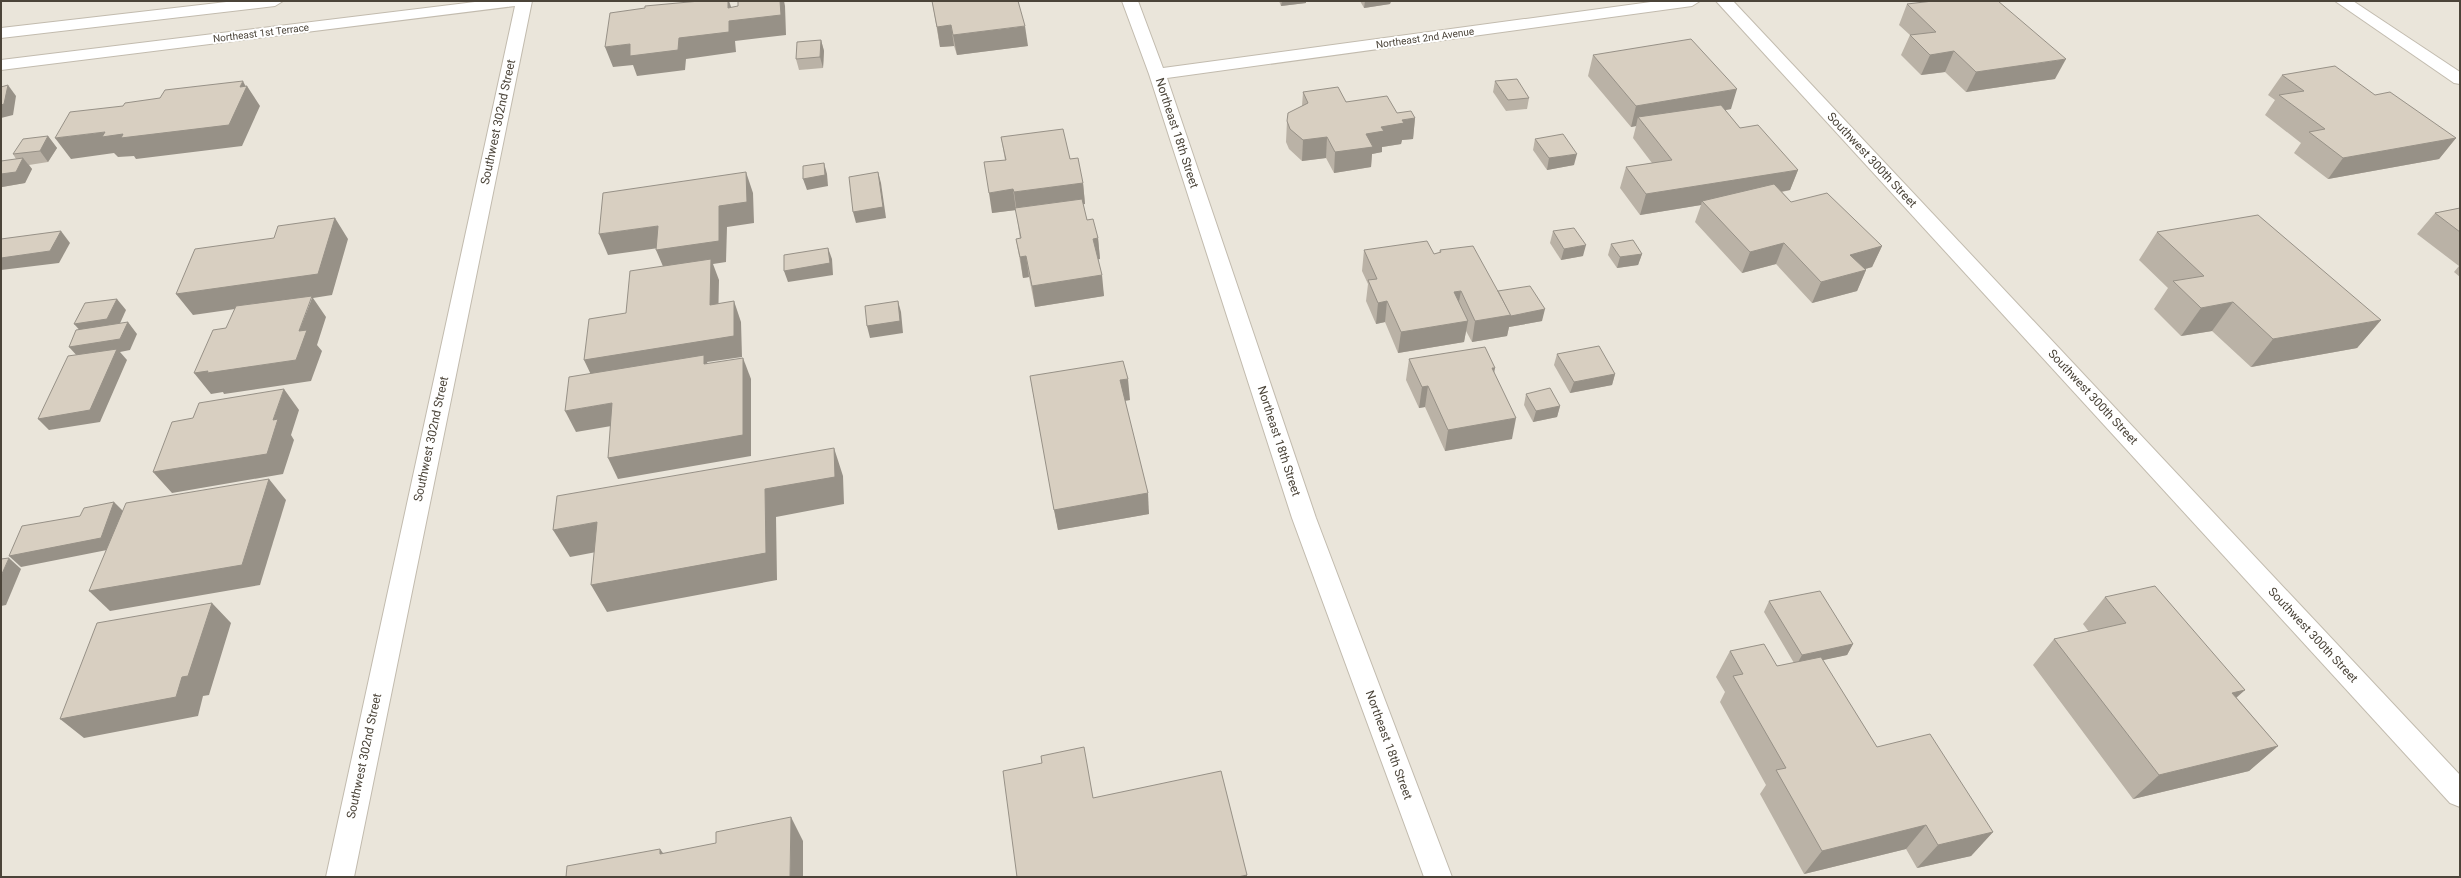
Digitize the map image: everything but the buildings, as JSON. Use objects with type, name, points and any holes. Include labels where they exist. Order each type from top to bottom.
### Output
[{"type":"street","points":[[1,33],[276,1]]},
{"type":"street","name":"Northeast 1st Terrace","points":[[1,65],[522,1]]},
{"type":"street","name":"Southwest 302nd Street","points":[[340,877],[522,1]]},
{"type":"street","name":"Northeast 18th Street","points":[[1130,1],[1157,74],[1304,518],[1438,877]]},
{"type":"street","name":"Northeast 2nd Avenue","points":[[1157,74],[1692,1]]},
{"type":"street","name":"Southwest 300th Street","points":[[1724,1],[2460,794]]},
{"type":"street","points":[[2343,1],[2460,78]]},
{"type":"shaded area","points":[[1,1],[2460,1],[2460,877],[1,877]]}]
